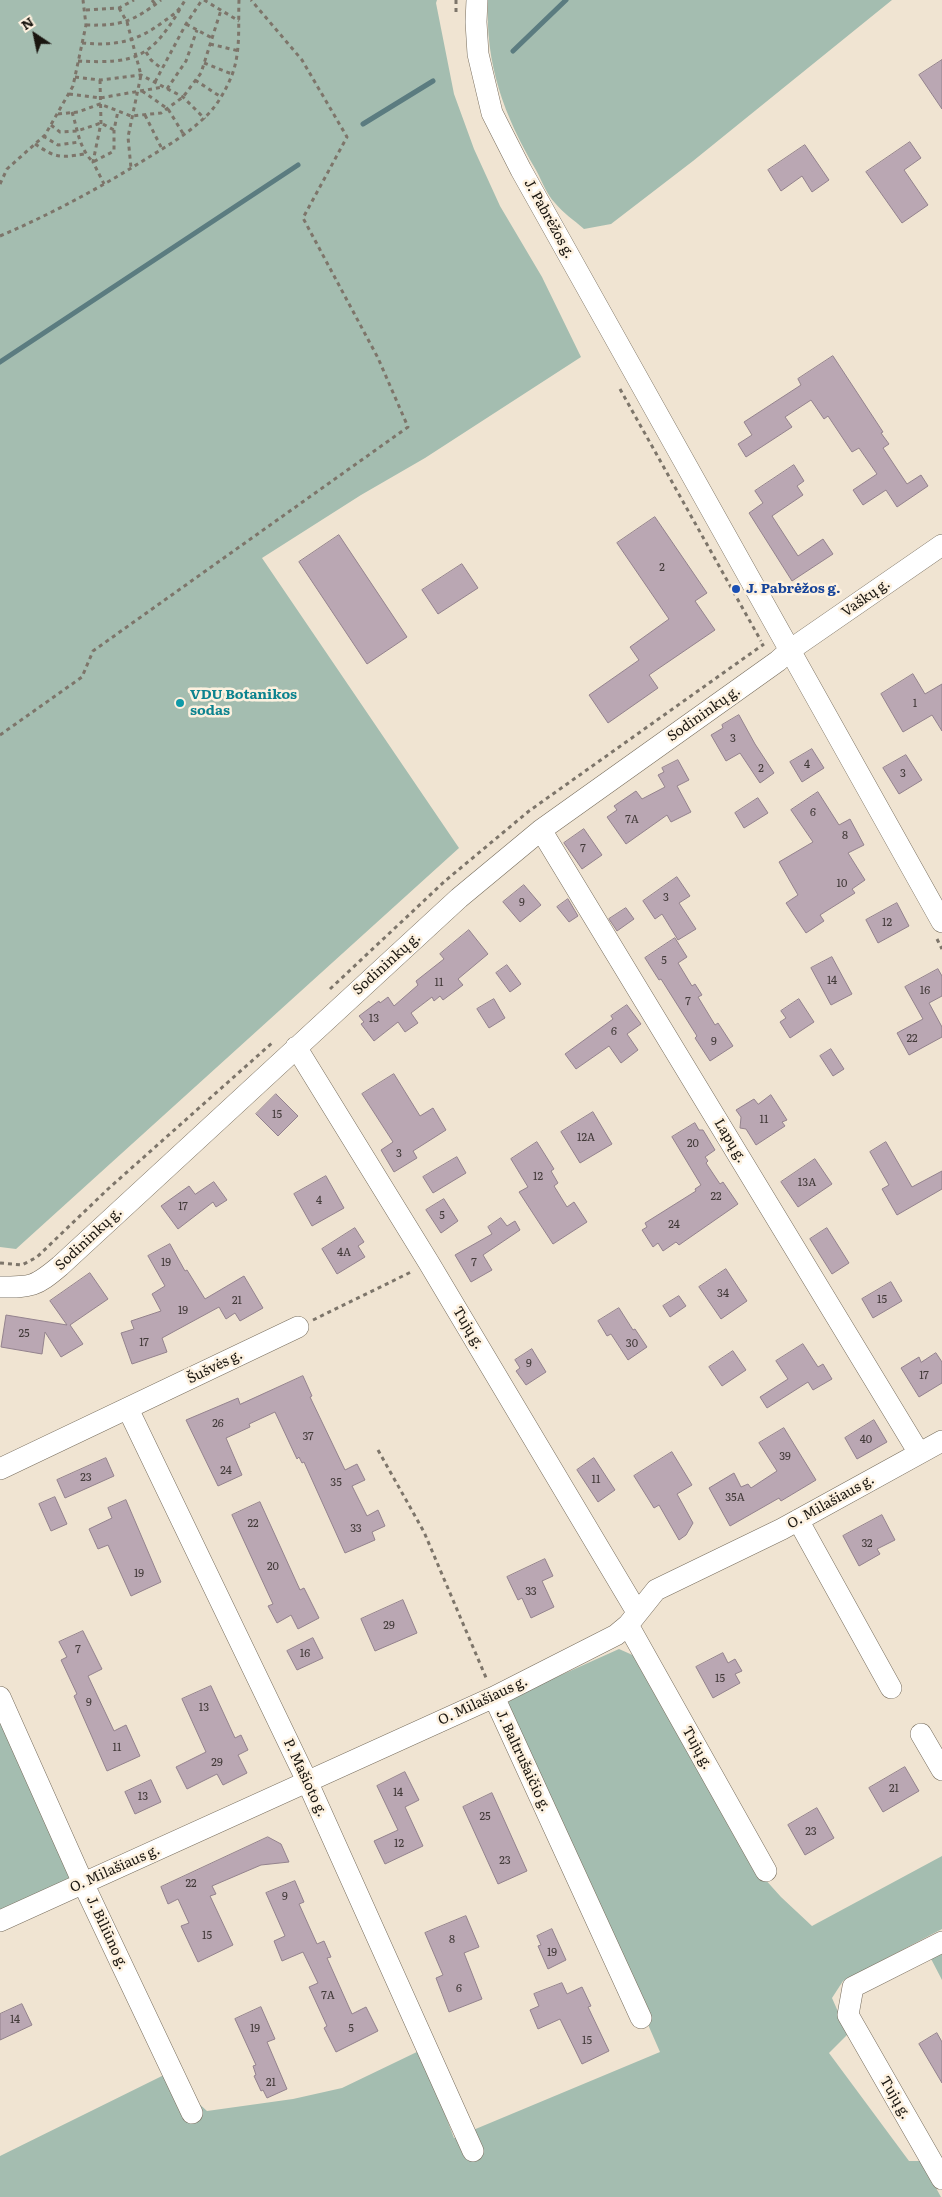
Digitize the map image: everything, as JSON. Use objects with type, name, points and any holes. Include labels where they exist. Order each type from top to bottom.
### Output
[{"type":"street","name":"J. Pabrėžos g.","points":[[477,0],[478,54],[492,113],[521,170],[790,650],[939,911]]},
{"type":"street","name":"Vaškų g.","points":[[790,650],[942,544]]},
{"type":"street","name":"Sodininkų g.","points":[[0,1287],[28,1287],[44,1280],[459,898],[541,830],[778,661],[790,650]]},
{"type":"street","name":"Lapų g.","points":[[541,830],[919,1453]]},
{"type":"street","name":"Tujų g.","points":[[296,1047],[429,1263],[632,1618],[766,1871]]},
{"type":"street","name":"Šušvės g.","points":[[0,1469],[298,1327]]},
{"type":"street","name":"P. Mašioto g.","points":[[128,1409],[307,1781],[473,2151]]},
{"type":"street","name":"O. Milašiaus g.","points":[[0,1921],[494,1697],[616,1635],[656,1590],[798,1520],[942,1441]]},
{"type":"street","points":[[798,1520],[891,1688]]},
{"type":"street","name":"J. Biliūno g.","points":[[0,1697],[83,1883],[192,2113]]},
{"type":"street","name":"J. Baltrušaičio g.","points":[[494,1697],[641,2018]]},
{"type":"street","points":[[921,1734],[942,1770]]},
{"type":"street","name":"Tujų g.","points":[[942,1942],[853,1987],[848,2015],[942,2180]]},
{"type":"path","points":[[0,184],[7,169],[43,136],[74,86],[86,25],[86,10],[83,0]]},
{"type":"path","points":[[86,10],[120,8],[134,0]]},
{"type":"path","points":[[152,0],[155,4]]},
{"type":"path","points":[[86,25],[108,25],[127,22],[161,0]]},
{"type":"path","points":[[78,61],[106,62],[136,57],[146,52],[165,34],[186,0]]},
{"type":"path","points":[[154,82],[186,24],[203,0],[239,21]]},
{"type":"path","points":[[0,236],[34,221],[132,168],[162,150],[204,119],[221,97],[232,74],[239,50],[239,0]]},
{"type":"path","points":[[0,735],[82,677],[93,651],[408,427],[378,358],[303,218],[348,137],[302,60],[251,0]]},
{"type":"path","points":[[120,8],[127,22],[141,75],[128,137],[132,168]]},
{"type":"path","points":[[82,43],[106,45],[132,40],[149,32],[180,9]]},
{"type":"path","points":[[58,114],[100,104],[131,116],[161,114],[183,98],[201,73],[221,10]]},
{"type":"path","points":[[186,24],[212,38]]},
{"type":"path","points":[[69,94],[100,98],[166,88],[186,61],[197,30]]},
{"type":"path","points":[[210,44],[239,50]]},
{"type":"path","points":[[146,52],[151,60],[162,69]]},
{"type":"path","points":[[204,64],[232,74]]},
{"type":"path","points":[[75,77],[100,80],[141,75],[183,98],[204,119]]},
{"type":"path","points":[[93,162],[101,122],[100,80]]},
{"type":"path","points":[[195,80],[221,97]]},
{"type":"path","points":[[142,91],[168,109],[184,135]]},
{"type":"path","points":[[93,162],[114,151],[114,130],[118,111]]},
{"type":"path","points":[[72,112],[79,142],[84,154],[93,162],[104,184]]},
{"type":"path","points":[[146,115],[162,150]]},
{"type":"path","points":[[51,125],[60,132],[77,130],[101,122]]},
{"type":"path","points":[[101,122],[114,130]]},
{"type":"path","points":[[43,136],[58,145],[79,142]]},
{"type":"path","points":[[35,144],[52,156],[66,157],[84,154]]},
{"type":"path","points":[[298,1327],[429,1263]]},
{"type":"path","name":"J. Baltrušaičio g.","points":[[378,1450],[424,1532],[494,1697]]},
{"type":"green space","name":"VDU Botanikos sodas","points":[[0,0],[437,0],[436,3],[454,94],[474,149],[500,206],[542,277],[581,357],[425,458],[361,495],[262,558],[459,848],[16,1249],[0,1247]]},
{"type":"green space","points":[[488,0],[892,0],[693,161],[611,224],[584,229],[552,200],[525,150],[506,109],[493,68],[488,24]]},
{"type":"green space","points":[[619,1649],[637,1657],[763,1877],[812,1926],[942,1856],[942,1929],[843,1981],[832,1998],[848,2034],[829,2053],[909,2161],[921,2161],[941,2197],[0,2197],[0,2156],[166,2074],[207,2111],[293,2099],[342,2088],[421,2050],[454,2138],[660,2052],[580,1869],[506,1711],[510,1698]]},
{"type":"green space","points":[[0,1711],[71,1879],[0,1913]]},
{"type":"green space","points":[[942,1946],[942,1980],[928,1953]]},
{"type":"building","points":[[942,60],[942,109],[919,75]]},
{"type":"building","points":[[910,142],[921,158],[904,170],[928,205],[902,223],[866,172]]},
{"type":"building","points":[[805,145],[829,180],[812,192],[802,176],[781,191],[768,170]]},
{"type":"building","points":[[833,356],[883,432],[881,433],[889,444],[883,448],[907,484],[921,475],[928,486],[897,507],[886,490],[863,505],[853,490],[877,474],[859,448],[852,452],[828,416],[824,419],[811,400],[785,417],[792,427],[746,457],[738,444],[752,435],[744,422],[801,385],[798,379]]},
{"type":"building","points":[[794,465],[804,481],[797,486],[803,495],[772,516],[798,556],[823,539],[833,554],[792,581],[749,513],[763,503],[755,491]]},
{"type":"building","points":[[655,517],[707,593],[695,601],[715,630],[649,675],[658,688],[608,723],[589,695],[639,660],[630,647],[669,619],[617,543]]},
{"type":"building","points":[[339,535],[407,637],[367,664],[299,562]]},
{"type":"building","points":[[462,564],[478,588],[438,614],[422,590]]},
{"type":"building","points":[[913,674],[925,694],[942,684],[942,731],[932,715],[903,732],[881,694]]},
{"type":"building","points":[[739,715],[774,773],[760,783],[740,753],[726,761],[711,735],[723,728],[722,725]]},
{"type":"building","points":[[812,749],[824,768],[802,782],[790,762]]},
{"type":"building","points":[[906,755],[922,780],[899,794],[883,768]]},
{"type":"building","points":[[678,760],[689,780],[677,786],[691,812],[671,822],[667,815],[626,844],[607,817],[617,810],[614,806],[636,791],[642,799],[665,787],[658,775],[664,772],[662,768]]},
{"type":"building","points":[[818,792],[839,825],[850,819],[864,845],[848,853],[865,880],[852,889],[855,893],[820,915],[824,921],[806,933],[786,903],[798,895],[779,862],[813,842],[791,810]]},
{"type":"building","points":[[758,798],[768,813],[744,828],[735,813]]},
{"type":"building","points":[[584,829],[602,855],[582,869],[564,843]]},
{"type":"building","points":[[677,877],[690,896],[679,903],[696,929],[678,940],[662,914],[655,919],[643,901]]},
{"type":"building","points":[[524,885],[541,905],[520,922],[503,902]]},
{"type":"building","points":[[568,899],[578,916],[569,922],[557,907]]},
{"type":"building","points":[[897,903],[909,926],[878,943],[866,920]]},
{"type":"building","points":[[626,908],[634,919],[617,931],[609,919]]},
{"type":"building","points":[[469,930],[488,954],[458,979],[463,985],[443,1000],[440,996],[434,1001],[432,997],[411,1013],[418,1023],[405,1032],[398,1022],[374,1041],[361,1024],[364,1022],[359,1016],[379,1001],[380,1003],[388,997],[394,1006],[418,985],[416,981],[444,959],[440,954]]},
{"type":"building","points":[[675,938],[687,957],[678,963],[692,986],[695,984],[702,995],[698,997],[715,1025],[718,1023],[733,1046],[710,1061],[695,1038],[697,1036],[661,979],[659,980],[645,958]]},
{"type":"building","points":[[832,957],[852,994],[831,1005],[811,968]]},
{"type":"building","points":[[507,965],[521,984],[510,992],[496,973]]},
{"type":"building","points":[[938,969],[942,976],[942,996],[929,1003],[942,1027],[942,1037],[909,1055],[897,1033],[923,1019],[905,987]]},
{"type":"building","points":[[494,999],[505,1018],[489,1028],[477,1009]]},
{"type":"building","points":[[799,999],[814,1022],[790,1038],[780,1022],[786,1018],[781,1011]]},
{"type":"building","points":[[627,1005],[641,1024],[627,1034],[638,1050],[621,1063],[609,1046],[576,1069],[565,1054],[613,1019],[611,1016]]},
{"type":"building","points":[[831,1049],[844,1069],[833,1076],[820,1056]]},
{"type":"building","points":[[394,1074],[420,1116],[433,1108],[446,1130],[413,1151],[417,1158],[394,1172],[381,1150],[393,1142],[362,1094]]},
{"type":"building","points":[[276,1094],[298,1116],[278,1136],[256,1114]]},
{"type":"building","points":[[771,1095],[787,1120],[782,1122],[785,1126],[756,1145],[746,1129],[740,1128],[741,1117],[736,1110],[754,1099],[758,1104]]},
{"type":"building","points":[[593,1112],[612,1144],[580,1163],[561,1132]]},
{"type":"building","points":[[695,1123],[699,1130],[703,1130],[715,1150],[705,1157],[708,1161],[706,1163],[720,1184],[723,1182],[738,1204],[679,1245],[676,1242],[663,1251],[658,1243],[653,1247],[642,1230],[647,1227],[645,1223],[696,1191],[695,1189],[701,1185],[672,1137]]},
{"type":"building","points":[[537,1142],[554,1169],[551,1171],[558,1183],[554,1186],[567,1207],[574,1202],[587,1222],[553,1244],[519,1192],[528,1187],[511,1159]]},
{"type":"building","points":[[886,1142],[912,1187],[942,1171],[942,1189],[897,1215],[882,1189],[889,1185],[870,1152]]},
{"type":"building","points":[[457,1157],[466,1173],[433,1193],[423,1177]]},
{"type":"building","points":[[815,1159],[832,1184],[798,1207],[781,1182]]},
{"type":"building","points":[[326,1176],[344,1208],[312,1226],[294,1194]]},
{"type":"building","points":[[214,1182],[227,1200],[216,1207],[213,1202],[178,1229],[161,1206],[189,1186],[195,1194]]},
{"type":"building","points":[[444,1199],[458,1221],[441,1233],[426,1210]]},
{"type":"building","points":[[501,1218],[507,1226],[515,1221],[520,1230],[483,1255],[492,1270],[471,1282],[455,1255],[492,1234],[488,1227]]},
{"type":"building","points":[[355,1228],[364,1242],[358,1246],[365,1257],[337,1274],[322,1249]]},
{"type":"building","points":[[827,1228],[849,1263],[832,1274],[810,1239]]},
{"type":"building","points":[[170,1244],[185,1271],[187,1270],[205,1299],[244,1276],[263,1308],[240,1321],[235,1313],[226,1319],[219,1307],[162,1338],[167,1352],[132,1364],[121,1333],[134,1329],[131,1321],[161,1311],[152,1294],[165,1286],[148,1256]]},
{"type":"building","points":[[726,1269],[747,1301],[721,1319],[699,1287]]},
{"type":"building","points":[[90,1273],[108,1299],[70,1325],[83,1344],[61,1357],[45,1332],[42,1354],[1,1347],[6,1315],[67,1325],[50,1301]]},
{"type":"building","points":[[891,1282],[902,1301],[873,1318],[862,1299]]},
{"type":"building","points":[[679,1296],[686,1306],[670,1317],[663,1306]]},
{"type":"building","points":[[619,1308],[647,1347],[628,1360],[611,1334],[607,1336],[598,1321]]},
{"type":"building","points":[[803,1344],[818,1367],[823,1364],[832,1379],[813,1390],[808,1382],[767,1408],[760,1397],[788,1379],[776,1361]]},
{"type":"building","points":[[532,1349],[546,1372],[526,1385],[516,1371],[520,1368],[515,1360]]},
{"type":"building","points":[[733,1351],[746,1370],[722,1386],[709,1367]]},
{"type":"building","points":[[936,1353],[942,1362],[942,1383],[919,1397],[901,1368],[919,1357],[921,1362]]},
{"type":"building","points":[[303,1376],[312,1396],[310,1397],[345,1470],[357,1464],[365,1480],[352,1486],[367,1516],[378,1510],[385,1526],[372,1532],[375,1540],[345,1553],[304,1462],[302,1463],[299,1457],[297,1459],[275,1412],[249,1424],[250,1427],[226,1438],[242,1475],[218,1486],[186,1420],[238,1398],[240,1404]]},
{"type":"building","points":[[874,1420],[887,1442],[857,1459],[845,1438]]},
{"type":"building","points":[[784,1428],[816,1480],[781,1501],[779,1498],[730,1526],[709,1488],[734,1473],[741,1487],[748,1484],[751,1488],[777,1471],[759,1443]]},
{"type":"building","points":[[672,1452],[692,1485],[677,1494],[693,1523],[686,1535],[679,1540],[659,1505],[654,1508],[634,1476]]},
{"type":"building","points":[[106,1458],[114,1476],[65,1498],[57,1480]]},
{"type":"building","points":[[594,1458],[615,1490],[598,1502],[577,1470]]},
{"type":"building","points":[[55,1497],[67,1524],[51,1531],[39,1504]]},
{"type":"building","points":[[126,1500],[161,1582],[131,1596],[108,1545],[98,1549],[89,1529],[112,1518],[108,1508]]},
{"type":"building","points":[[260,1502],[300,1590],[304,1588],[319,1618],[298,1629],[291,1615],[277,1623],[268,1606],[273,1604],[232,1515]]},
{"type":"building","points":[[882,1515],[895,1540],[877,1549],[880,1554],[859,1566],[843,1536]]},
{"type":"building","points":[[545,1559],[553,1576],[542,1581],[554,1607],[531,1618],[522,1598],[518,1600],[507,1577]]},
{"type":"building","points":[[403,1600],[417,1633],[375,1651],[361,1619]]},
{"type":"building","points":[[83,1631],[102,1669],[88,1676],[114,1731],[126,1725],[140,1756],[107,1771],[74,1696],[77,1694],[61,1660],[67,1657],[59,1642]]},
{"type":"building","points":[[313,1638],[323,1658],[297,1670],[287,1651]]},
{"type":"building","points":[[723,1653],[728,1663],[735,1659],[742,1671],[735,1674],[740,1683],[713,1698],[696,1667]]},
{"type":"building","points":[[211,1686],[235,1738],[241,1735],[248,1750],[238,1755],[247,1773],[223,1785],[217,1774],[187,1789],[176,1767],[206,1752],[182,1699]]},
{"type":"building","points":[[905,1767],[919,1791],[883,1812],[869,1788]]},
{"type":"building","points":[[405,1772],[419,1800],[405,1807],[423,1846],[385,1864],[374,1841],[398,1830],[377,1786]]},
{"type":"building","points":[[151,1780],[161,1802],[135,1814],[125,1792]]},
{"type":"building","points":[[492,1793],[527,1871],[498,1884],[463,1807]]},
{"type":"building","points":[[817,1808],[834,1838],[805,1855],[788,1825]]},
{"type":"building","points":[[268,1837],[281,1844],[289,1862],[261,1865],[212,1886],[216,1894],[210,1896],[233,1945],[198,1962],[181,1926],[189,1923],[178,1899],[168,1904],[161,1887]]},
{"type":"building","points":[[295,1881],[304,1902],[299,1904],[317,1944],[324,1941],[331,1957],[327,1958],[352,2014],[366,2007],[378,2031],[336,2052],[324,2028],[327,2026],[309,1987],[318,1983],[303,1952],[282,1961],[274,1941],[285,1936],[266,1893]]},
{"type":"building","points":[[466,1916],[479,1947],[464,1953],[482,1999],[449,2012],[436,1978],[443,1975],[425,1933]]},
{"type":"building","points":[[552,1929],[566,1960],[548,1969],[538,1946],[541,1945],[537,1936]]},
{"type":"building","points":[[562,1983],[567,1994],[582,1987],[591,2006],[588,2007],[609,2051],[582,2064],[560,2019],[538,2029],[530,2010],[539,2006],[534,1994]]},
{"type":"building","points":[[22,2004],[32,2025],[0,2040],[0,2014]]},
{"type":"building","points":[[261,2007],[275,2039],[267,2042],[287,2089],[267,2098],[263,2090],[261,2091],[254,2076],[256,2075],[253,2066],[256,2065],[235,2019]]},
{"type":"building","points":[[937,2033],[942,2042],[942,2083],[919,2044]]},
{"type":"waterway","points":[[513,51],[566,0]]},
{"type":"waterway","points":[[363,124],[433,81]]},
{"type":"waterway","points":[[0,362],[298,165]]},
{"type":"place","name":"J. Pabrėžos g.","points":[[736,589]]},
{"type":"place","name":"VDU Botanikos sodas","points":[[180,703]]}]
